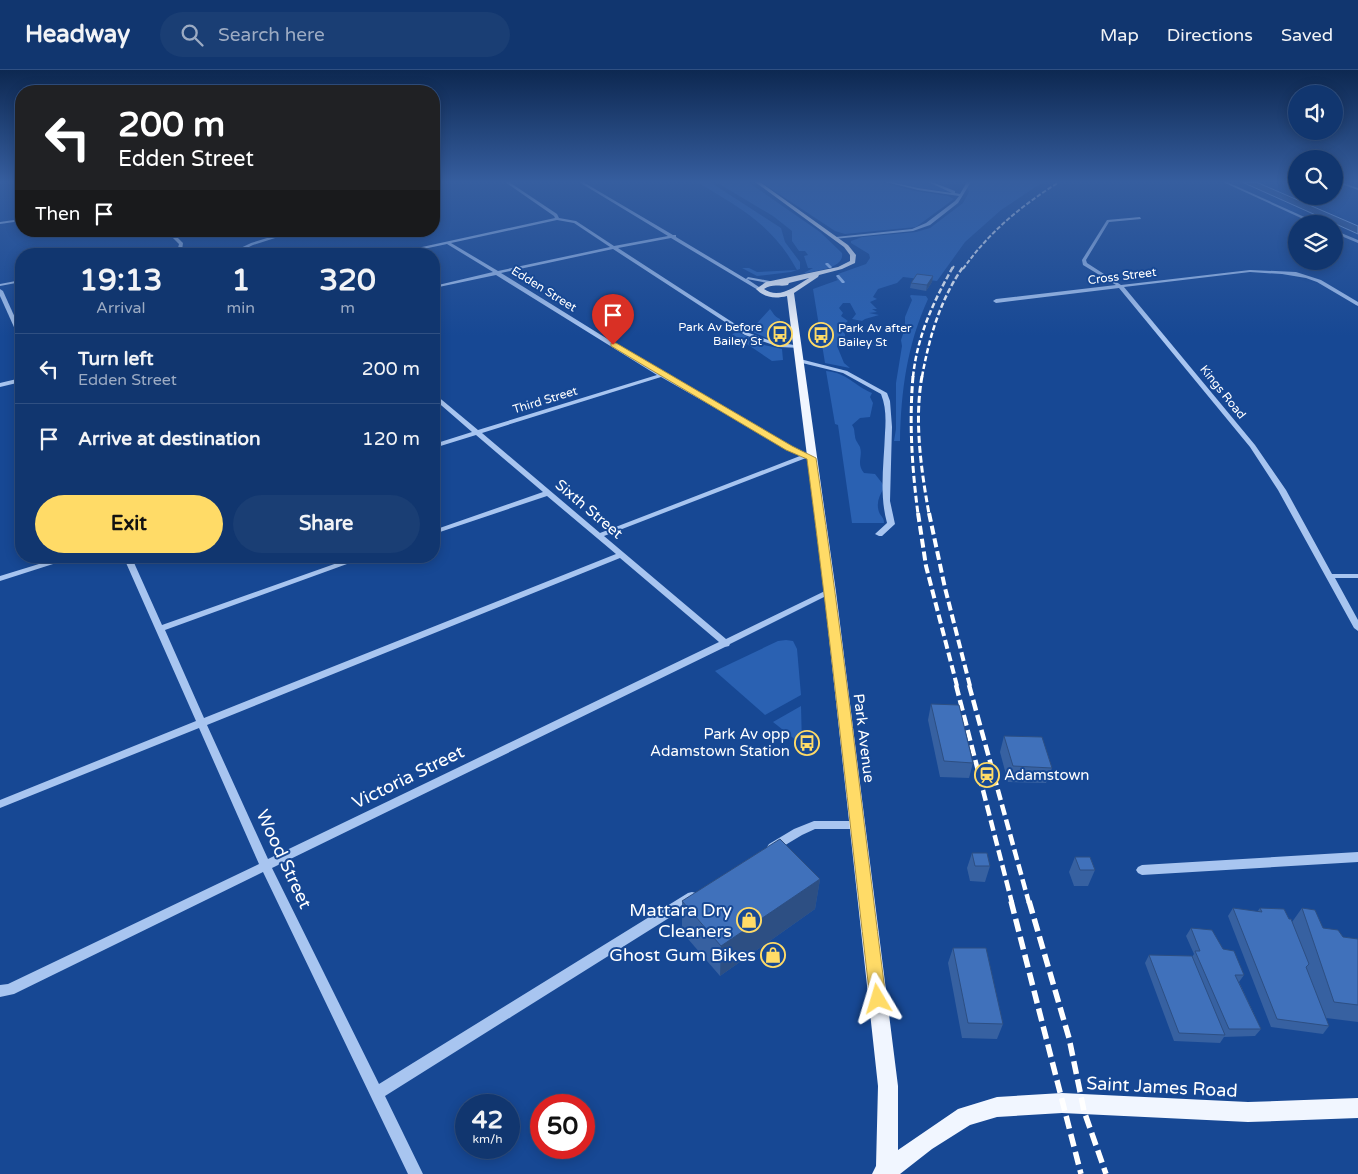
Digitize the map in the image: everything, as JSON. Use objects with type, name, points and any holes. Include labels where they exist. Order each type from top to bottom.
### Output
[{"type":"main road","points":[[818,274],[792,291],[775,295],[764,293],[760,289],[765,284],[818,274],[853,262],[854,257],[851,250],[830,234]]},
{"type":"main road","points":[[776,283],[790,285],[792,291]]},
{"type":"main road","name":"Park Avenue","points":[[792,291],[789,298],[794,310],[808,457],[830,592],[888,1086],[886,1173]]},
{"type":"main road","points":[[775,295],[794,310]]},
{"type":"main road","name":"Saint James Road","points":[[886,1173],[925,1142],[965,1116],[997,1107],[1062,1103],[1248,1112],[1358,1108]]},
{"type":"street","points":[[420,248],[488,234]]},
{"type":"street","points":[[593,234],[747,334],[766,343],[781,347],[798,348]]},
{"type":"street","points":[[670,234],[760,289]]},
{"type":"street","points":[[836,238],[877,234]]},
{"type":"street","name":"Kings Road","points":[[1100,234],[1084,260],[1087,266],[1120,286],[1254,446],[1282,490],[1358,628]]},
{"type":"street","points":[[1343,235],[1358,242]]},
{"type":"street","points":[[440,286],[614,247],[674,236]]},
{"type":"street","points":[[174,237],[181,244],[180,248]]},
{"type":"street","name":"Edden Street","points":[[447,242],[662,375],[808,457]]},
{"type":"street","name":"Cross Street","points":[[996,301],[1250,271],[1281,271],[1309,276],[1323,281],[1358,304]]},
{"type":"street","points":[[736,274],[776,283]]},
{"type":"street","points":[[0,285],[15,282]]},
{"type":"street","points":[[0,291],[15,322]]},
{"type":"street","points":[[800,361],[845,372],[884,393],[887,397],[889,420],[886,500],[891,524],[879,534]]},
{"type":"street","name":"Third Street","points":[[440,444],[662,375]]},
{"type":"street","points":[[0,385],[15,381]]},
{"type":"street","name":"Sixth Street","points":[[440,401],[726,644]]},
{"type":"street","points":[[598,536],[808,457]]},
{"type":"street","points":[[440,530],[548,493]]},
{"type":"street","points":[[0,804],[621,555]]},
{"type":"street","points":[[0,579],[51,563]]},
{"type":"street","name":"Wood Street","points":[[130,563],[265,865],[416,1174]]},
{"type":"street","points":[[159,628],[345,563]]},
{"type":"street","points":[[1328,576],[1358,576]]},
{"type":"street","name":"Victoria Street","points":[[0,991],[9,990],[830,592]]},
{"type":"street","points":[[764,853],[798,832],[814,825],[857,826]]},
{"type":"street","points":[[1142,870],[1358,857]]},
{"type":"street","points":[[376,1092],[705,889]]},
{"type":"shaded area","points":[[771,234],[783,234],[785,242],[800,262],[800,269],[797,270]]},
{"type":"shaded area","points":[[792,234],[822,234],[842,253],[842,258],[834,266],[802,274],[813,268],[808,268],[804,256],[808,255],[805,251],[799,251],[792,241]]},
{"type":"shaded area","points":[[900,234],[975,234],[965,242],[937,281],[903,277],[897,283],[878,289],[873,297],[877,299],[870,302],[877,309],[872,309],[877,312],[869,313],[879,315],[862,321],[852,319],[856,314],[850,303],[843,303],[839,308],[843,313],[841,316],[848,321],[839,328],[845,334],[845,340],[837,346],[844,363],[850,368],[825,363],[813,289],[838,280],[836,278],[839,277],[838,274],[866,264],[870,258],[869,254],[851,243],[851,241],[862,237]]},
{"type":"shaded area","points":[[742,268],[749,268],[757,272],[797,270],[757,276]]},
{"type":"shaded area","points":[[911,295],[926,296],[928,299],[915,334],[906,368],[900,441],[894,441],[896,429],[896,383],[902,346],[901,340],[905,328],[905,317],[912,300]]},
{"type":"shaded area","points":[[770,309],[780,319],[782,344],[750,331]]},
{"type":"shaded area","points":[[738,332],[764,345],[782,349],[783,360],[772,361],[732,334]]},
{"type":"shaded area","points":[[826,371],[840,374],[872,393],[870,397],[873,403],[870,417],[860,418],[852,425],[860,447],[860,463],[864,473],[875,474],[884,488],[879,497],[878,506],[884,523],[852,523],[838,425],[835,424]]},
{"type":"shaded area","points":[[778,641],[793,641],[797,649],[801,695],[765,715],[715,671]]},
{"type":"shaded area","points":[[801,706],[802,745],[773,722]]},
{"type":"building","points":[[917,274],[933,276],[927,285],[911,283]]},
{"type":"building","points":[[931,704],[959,705],[973,763],[944,761]]},
{"type":"building","points":[[1004,736],[1042,737],[1052,768],[1013,766]]},
{"type":"building","points":[[780,839],[820,879],[721,946],[682,901]]},
{"type":"building","points":[[972,853],[987,853],[990,866],[975,866]]},
{"type":"building","points":[[1075,857],[1090,857],[1095,870],[1080,870]]},
{"type":"building","points":[[1233,908],[1262,912],[1260,908],[1284,909],[1289,919],[1291,919],[1309,964],[1306,967],[1329,1026],[1277,1019]]},
{"type":"building","points":[[1302,908],[1315,910],[1323,928],[1338,930],[1343,937],[1358,939],[1358,1005],[1334,1002]]},
{"type":"building","points":[[1191,928],[1212,930],[1223,949],[1234,951],[1244,975],[1235,975],[1261,1029],[1229,1029],[1195,951],[1200,951]]},
{"type":"building","points":[[953,948],[986,948],[1003,1024],[968,1023]]},
{"type":"building","points":[[1149,955],[1192,956],[1225,1035],[1179,1033]]},
{"type":"waterway","points":[[243,248],[275,237]]},
{"type":"waterway","points":[[827,264],[830,267]]},
{"type":"waterway","points":[[838,276],[843,282]]},
{"type":"railway","points":[[963,269],[993,234]]},
{"type":"railway","points":[[913,377],[918,348],[927,320],[953,267]]},
{"type":"railway","points":[[922,377],[936,320],[948,293],[963,267]]},
{"type":"railway","points":[[913,376],[912,445],[918,514]]},
{"type":"railway","points":[[922,376],[919,428],[923,480],[929,514]]},
{"type":"railway","points":[[918,513],[926,566],[957,686]]},
{"type":"railway","points":[[929,513],[945,588],[970,686]]},
{"type":"railway","points":[[956,685],[1012,903]]},
{"type":"railway","points":[[969,685],[1029,903]]},
{"type":"railway","points":[[1011,901],[1081,1174]]},
{"type":"railway","points":[[1029,901],[1069,1038],[1084,1111],[1106,1174]]},
{"type":"place","name":"Park Av before Bailey St","points":[[780,334]]},
{"type":"place","name":"Park Av after Bailey St","points":[[821,335]]},
{"type":"place","name":"Park Av opp Adamstown Station","points":[[807,743]]},
{"type":"place","name":"Adamstown","points":[[987,775]]},
{"type":"place","name":"Mattara Dry Cleaners","points":[[749,920]]},
{"type":"place","name":"Ghost Gum Bikes","points":[[773,955]]},
{"type":"route","points":[[613,345],[789,448],[811,458],[830,592],[878,999]]}]
